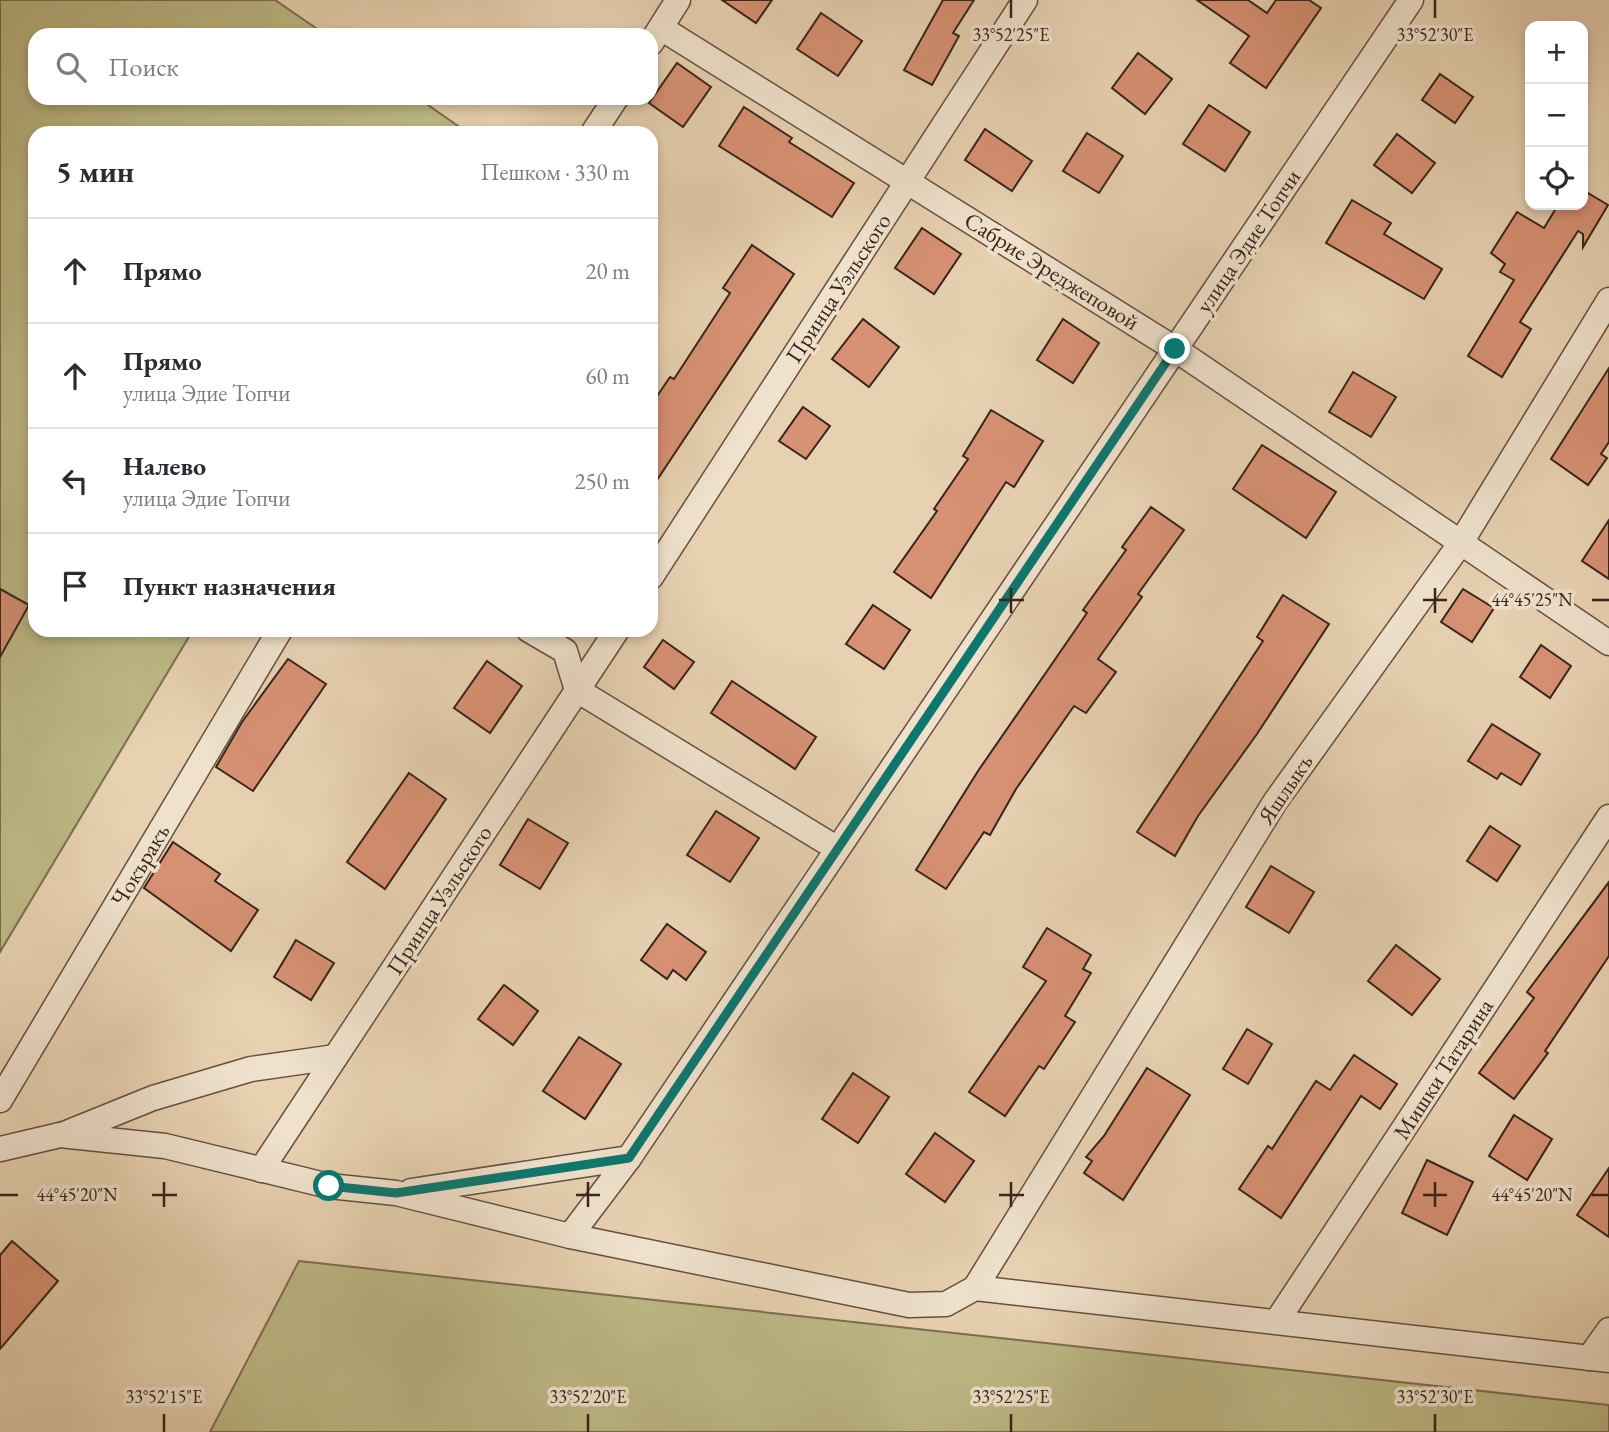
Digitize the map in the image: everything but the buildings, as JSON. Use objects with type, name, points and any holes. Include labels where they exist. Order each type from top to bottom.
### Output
[{"type":"street","points":[[658,32],[678,0]]},
{"type":"street","name":"Принца Уэльского","points":[[658,566],[1025,0]]},
{"type":"street","name":"улица Эдие Топчи","points":[[570,1236],[629,1158],[1411,0]]},
{"type":"street","name":"Сабрие Эреджеповой","points":[[658,36],[908,180],[1175,349],[1609,643]]},
{"type":"street","points":[[598,126],[611,105]]},
{"type":"street","name":"Яшлыкъ","points":[[975,1288],[1275,802],[1460,544],[1609,300]]},
{"type":"street","name":"Чокъракъ","points":[[0,1100],[276,637]]},
{"type":"street","points":[[541,637],[565,651],[578,690],[836,848]]},
{"type":"street","name":"Принца Уэльского","points":[[261,1170],[612,637]]},
{"type":"street","name":"Мишки Татарина","points":[[1277,1321],[1609,817]]},
{"type":"street","points":[[0,1149],[60,1135],[152,1098],[238,1073],[335,1057]]},
{"type":"street","points":[[60,1135],[165,1146],[329,1186],[396,1193],[570,1236],[909,1305],[946,1304],[975,1288],[1599,1359],[1609,1330]]},
{"type":"street","points":[[396,1193],[629,1158]]},
{"type":"shaded area","points":[[0,0],[275,0],[316,28],[28,28],[28,105],[428,105],[458,126],[28,126],[28,637],[189,637],[0,952]]},
{"type":"shaded area","points":[[299,1261],[1609,1405],[1609,1432],[210,1432]]},
{"type":"route","points":[[329,1186],[396,1193],[629,1158],[1175,349]]}]
